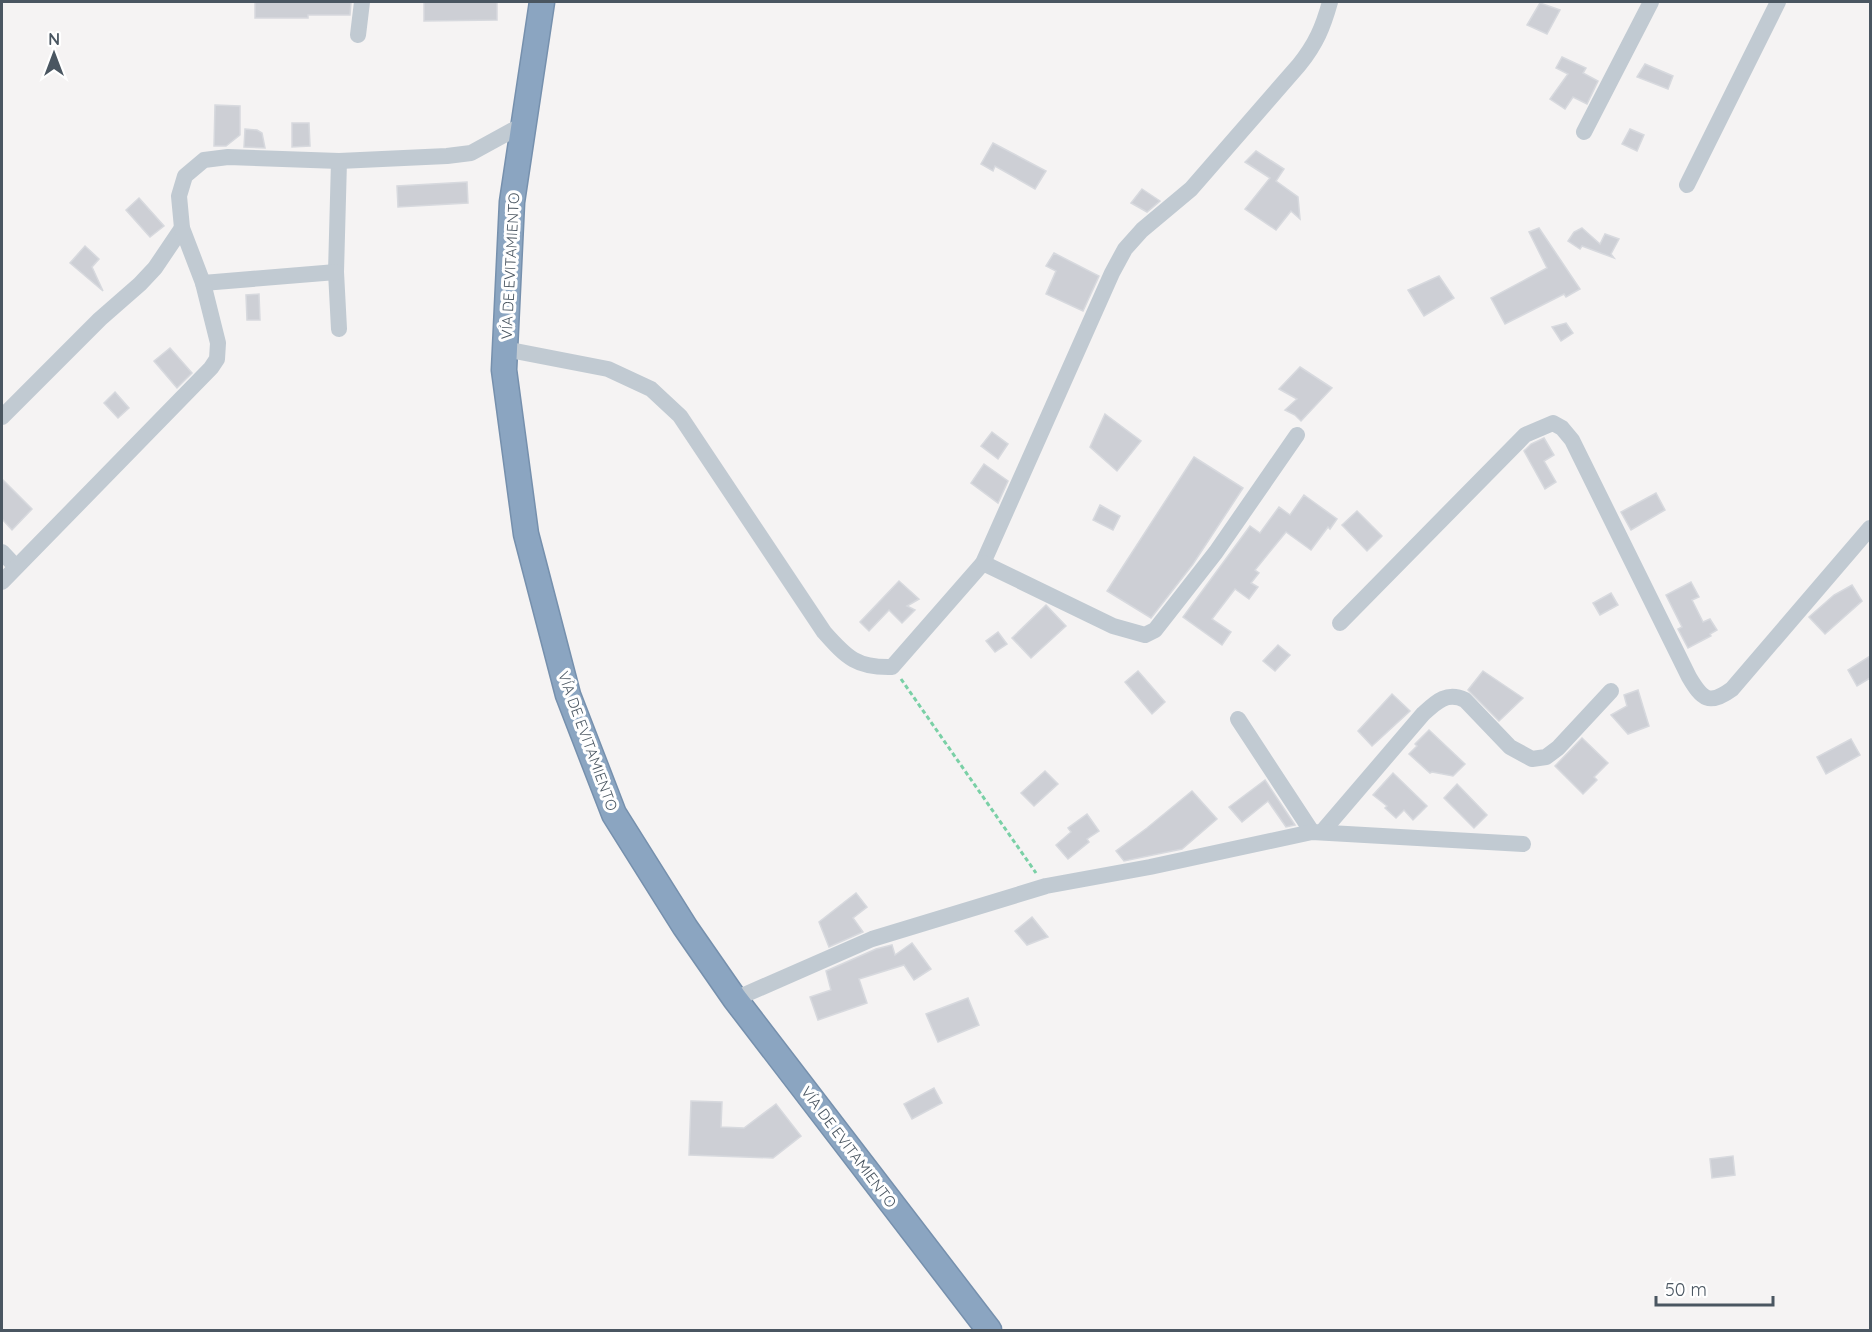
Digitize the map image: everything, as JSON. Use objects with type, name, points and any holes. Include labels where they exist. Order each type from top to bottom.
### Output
[{"type":"highway","name":"VÍA DE EVITAMIENTO","points":[[542,2],[512,202],[504,370],[526,534],[568,695],[614,814],[684,927],[735,999],[989,1330]]},
{"type":"street","points":[[358,35],[362,2]]},
{"type":"street","points":[[505,349],[608,369],[651,389],[680,416],[824,632],[853,661],[871,668],[892,667],[983,563],[1112,273],[1125,249],[1142,230],[1191,189],[1299,65],[1314,46],[1330,2]]},
{"type":"street","points":[[1584,132],[1651,2]]},
{"type":"street","points":[[1687,184],[1779,2]]},
{"type":"street","points":[[2,582],[211,368],[217,359],[218,343],[203,283],[182,228],[179,196],[185,176],[204,160],[228,157],[339,161],[471,153],[524,124]]},
{"type":"street","points":[[339,161],[336,272],[339,329]]},
{"type":"street","points":[[2,417],[100,319],[148,276],[182,228]]},
{"type":"street","points":[[203,283],[336,272]]},
{"type":"street","points":[[1340,623],[1525,435],[1553,423],[1562,428],[1572,440],[1689,677],[1697,692],[1707,699],[1716,699],[1732,689],[1870,528]]},
{"type":"street","points":[[983,563],[1113,626],[1144,635],[1155,630],[1216,552],[1297,435]]},
{"type":"street","points":[[2,552],[16,567]]},
{"type":"street","points":[[1317,832],[1423,714],[1446,696],[1457,696],[1465,700],[1510,747],[1533,759],[1546,758],[1558,748],[1611,691]]},
{"type":"street","points":[[1238,719],[1317,832]]},
{"type":"street","points":[[735,999],[872,939],[1046,886],[1317,832],[1523,844]]},
{"type":"path","points":[[892,667],[1046,886]]},
{"type":"building","points":[[255,2],[351,2],[350,15],[255,18]]},
{"type":"building","points":[[424,2],[497,2],[497,20],[424,21]]},
{"type":"building","points":[[1540,3],[1560,10],[1547,34],[1527,25]]},
{"type":"building","points":[[1562,57],[1586,68],[1583,73],[1598,81],[1587,104],[1573,97],[1565,109],[1550,99],[1568,74],[1556,68]]},
{"type":"building","points":[[1645,64],[1673,76],[1668,89],[1637,77]]},
{"type":"building","points":[[215,105],[240,106],[240,135],[226,146],[214,146]]},
{"type":"building","points":[[292,123],[309,123],[310,146],[292,147]]},
{"type":"building","points":[[245,129],[262,133],[265,148],[244,147]]},
{"type":"building","points":[[1630,129],[1644,135],[1637,151],[1622,144]]},
{"type":"building","points":[[993,143],[1046,171],[1035,189],[995,166],[993,171],[981,164]]},
{"type":"building","points":[[1256,151],[1284,169],[1276,181],[1298,197],[1300,219],[1291,211],[1276,230],[1245,209],[1270,178],[1245,162]]},
{"type":"building","points":[[467,182],[468,203],[398,207],[397,186]]},
{"type":"building","points":[[1142,189],[1160,201],[1147,212],[1131,203]]},
{"type":"building","points":[[139,198],[164,226],[150,237],[126,210]]},
{"type":"building","points":[[1539,228],[1580,289],[1566,297],[1564,294],[1505,324],[1491,298],[1547,268],[1529,232]]},
{"type":"building","points":[[1582,228],[1600,244],[1605,234],[1619,239],[1611,254],[1614,258],[1582,246],[1580,249],[1568,241],[1574,232]]},
{"type":"building","points":[[85,246],[99,259],[92,267],[103,291],[70,263]]},
{"type":"building","points":[[1054,253],[1099,276],[1083,311],[1046,294],[1056,271],[1046,266]]},
{"type":"building","points":[[1439,276],[1454,298],[1424,316],[1408,290]]},
{"type":"building","points":[[259,294],[260,320],[247,320],[246,295]]},
{"type":"building","points":[[1566,323],[1573,333],[1561,341],[1552,327]]},
{"type":"building","points":[[170,348],[192,373],[177,388],[154,361]]},
{"type":"building","points":[[1300,367],[1332,388],[1301,421],[1285,410],[1297,399],[1279,389]]},
{"type":"building","points":[[115,392],[129,408],[118,418],[104,403]]},
{"type":"building","points":[[1105,414],[1141,441],[1117,471],[1090,447]]},
{"type":"building","points":[[992,432],[1008,444],[998,459],[981,446]]},
{"type":"building","points":[[1544,438],[1554,455],[1544,461],[1556,482],[1545,489],[1524,451],[1531,444]]},
{"type":"building","points":[[1194,457],[1243,488],[1193,564],[1151,618],[1107,591]]},
{"type":"building","points":[[984,464],[1008,481],[998,503],[971,483]]},
{"type":"building","points":[[2,479],[32,509],[12,530],[2,519]]},
{"type":"building","points":[[1656,493],[1665,510],[1631,530],[1621,512]]},
{"type":"building","points":[[1304,495],[1337,519],[1311,550],[1286,532],[1255,570],[1259,573],[1251,583],[1258,587],[1249,599],[1235,589],[1212,619],[1231,632],[1222,645],[1183,617],[1250,526],[1260,533],[1279,507],[1290,515]]},
{"type":"building","points":[[1100,505],[1120,516],[1113,530],[1093,520]]},
{"type":"building","points":[[1357,511],[1382,536],[1367,551],[1342,525]]},
{"type":"building","points":[[899,581],[919,599],[907,606],[915,610],[902,623],[889,610],[869,631],[860,622]]},
{"type":"building","points":[[1691,582],[1699,597],[1692,600],[1703,622],[1710,619],[1717,630],[1710,634],[1711,636],[1688,648],[1678,629],[1682,627],[1666,595]]},
{"type":"building","points":[[1852,585],[1862,601],[1825,634],[1809,617],[1834,595]]},
{"type":"building","points":[[1611,593],[1618,605],[1600,615],[1593,603]]},
{"type":"building","points":[[1046,605],[1066,626],[1031,658],[1012,638]]},
{"type":"building","points":[[998,632],[1007,644],[995,652],[986,641]]},
{"type":"building","points":[[1278,645],[1290,655],[1275,671],[1263,661]]},
{"type":"building","points":[[1870,656],[1870,678],[1857,686],[1848,670]]},
{"type":"building","points":[[1138,671],[1165,702],[1152,714],[1125,682]]},
{"type":"building","points":[[1483,671],[1523,698],[1499,721],[1468,690]]},
{"type":"building","points":[[1638,690],[1649,726],[1628,734],[1611,715],[1627,706],[1624,695]]},
{"type":"building","points":[[1392,694],[1410,711],[1372,746],[1358,731]]},
{"type":"building","points":[[1429,730],[1465,764],[1453,776],[1430,773],[1409,754]]},
{"type":"building","points":[[1582,738],[1608,763],[1594,777],[1597,780],[1583,794],[1555,766]]},
{"type":"building","points":[[1851,739],[1860,755],[1826,774],[1817,757]]},
{"type":"building","points":[[1045,771],[1058,784],[1034,806],[1021,793]]},
{"type":"building","points":[[1393,773],[1427,806],[1413,820],[1404,810],[1396,818],[1385,808],[1387,806],[1373,795]]},
{"type":"building","points":[[1265,780],[1295,825],[1286,827],[1268,801],[1242,822],[1229,807]]},
{"type":"building","points":[[1457,784],[1487,815],[1474,828],[1444,798]]},
{"type":"building","points":[[1192,791],[1217,819],[1182,849],[1124,861],[1116,851]]},
{"type":"building","points":[[1087,814],[1099,831],[1087,839],[1089,842],[1068,859],[1056,845],[1071,832],[1068,828]]},
{"type":"building","points":[[856,893],[867,907],[853,918],[863,932],[829,947],[819,922]]},
{"type":"building","points":[[1032,917],[1048,937],[1027,945],[1015,931]]},
{"type":"building","points":[[912,943],[931,969],[914,980],[904,965],[859,979],[867,1003],[818,1020],[810,997],[831,990],[826,971],[876,949],[892,945],[895,955]]},
{"type":"building","points":[[968,998],[979,1025],[938,1042],[926,1014]]},
{"type":"building","points":[[934,1088],[942,1103],[912,1119],[904,1104]]},
{"type":"building","points":[[691,1101],[722,1102],[721,1127],[744,1128],[776,1104],[801,1136],[773,1158],[689,1155]]},
{"type":"building","points":[[1733,1156],[1735,1175],[1712,1178],[1710,1159]]}]
